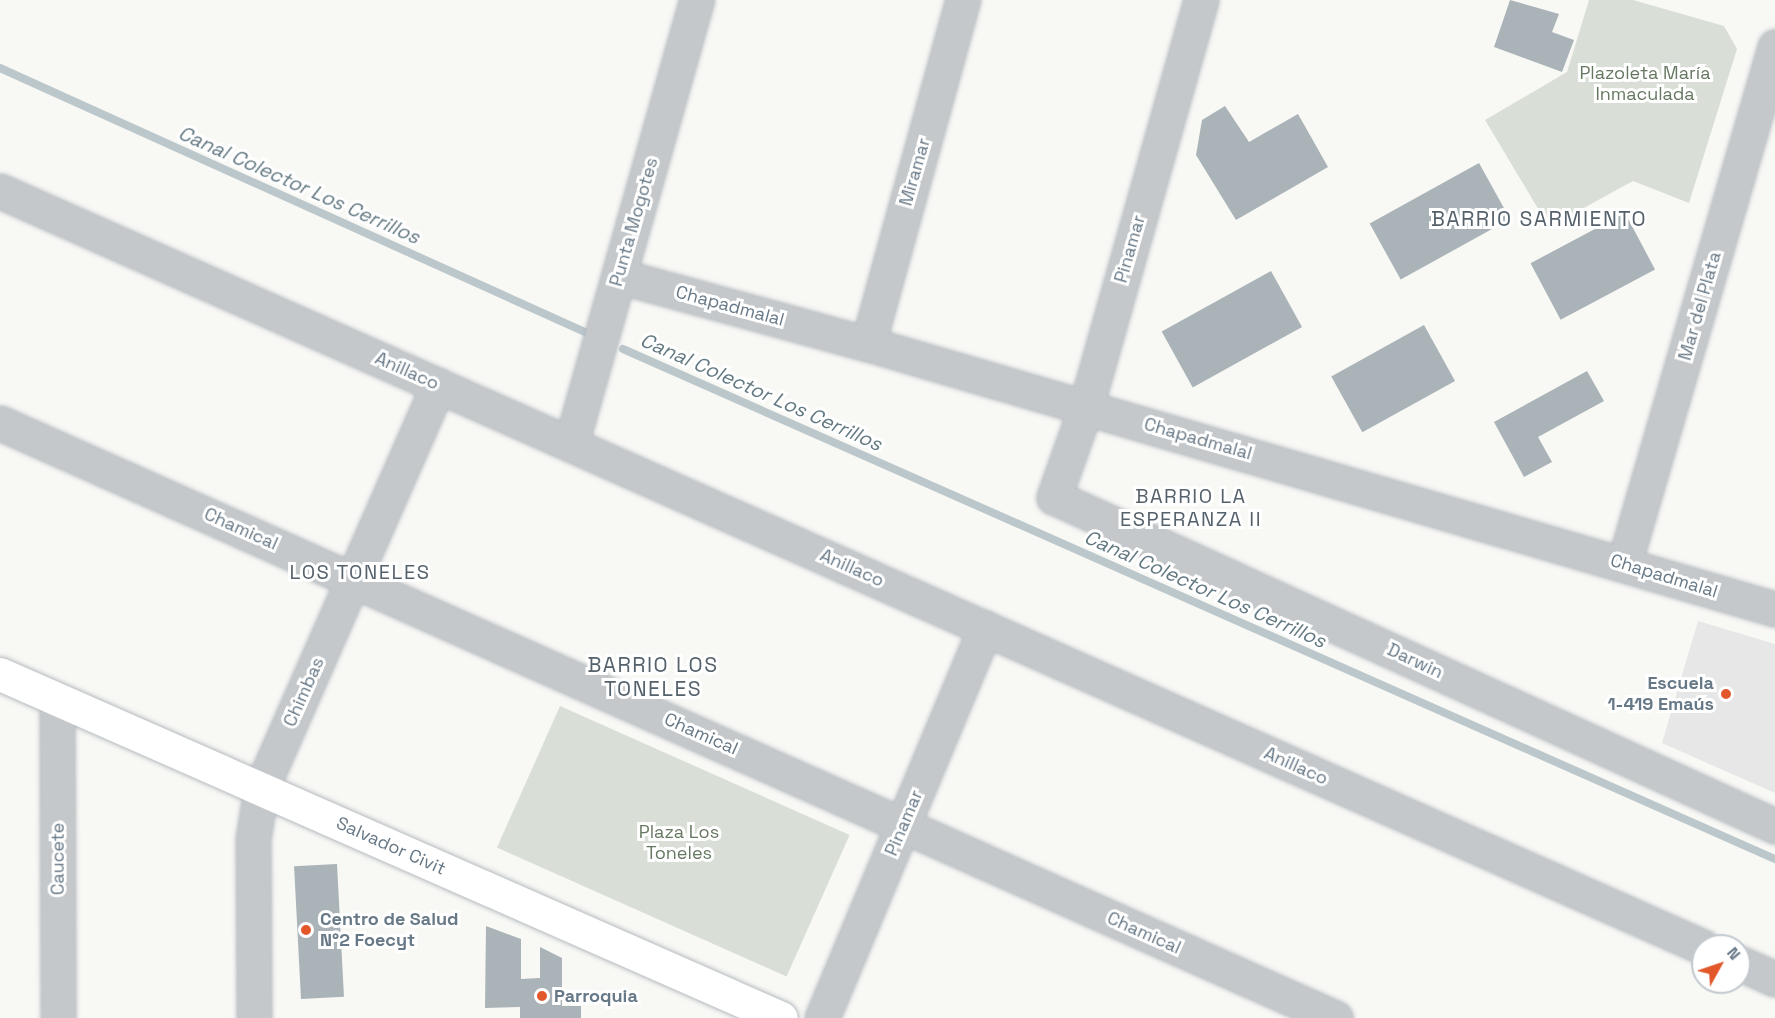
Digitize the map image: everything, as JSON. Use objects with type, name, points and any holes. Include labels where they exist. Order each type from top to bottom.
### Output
[{"type":"street","name":"Punta Mogotes","points":[[571,444],[697,0]]},
{"type":"street","name":"Miramar","points":[[868,344],[963,0]]},
{"type":"street","name":"Pinamar","points":[[1054,497],[1086,407],[1200,0]]},
{"type":"street","name":"Mar del Plata","points":[[1624,564],[1775,47]]},
{"type":"street","name":"Anillaco","points":[[0,191],[1691,942]]},
{"type":"street","name":"Chapadmalal","points":[[619,276],[868,344],[1775,609]]},
{"type":"street","name":"Chimbas","points":[[254,1018],[252,839],[261,789],[438,385]]},
{"type":"street","name":"Chamical","points":[[0,423],[1335,1018]]},
{"type":"street","name":"Darwin","points":[[1054,497],[1775,826]]},
{"type":"street","name":"Pinamar","points":[[822,1018],[985,628]]},
{"type":"street","name":"Salvador Civit","points":[[0,674],[781,1018]]},
{"type":"street","name":"Caucete","points":[[57,699],[58,1018]]},
{"type":"street","points":[[1751,968],[1775,979]]},
{"type":"shaded area","name":"Escuela 1-419 Emaús","points":[[1698,621],[1775,644],[1775,793],[1662,743]]},
{"type":"green space","name":"Plazoleta María Inmaculada","points":[[1589,0],[1633,0],[1724,26],[1737,49],[1689,203],[1633,181],[1549,227],[1485,120],[1567,72]]},
{"type":"green space","name":"Plaza Los Toneles","points":[[560,706],[850,835],[787,977],[497,848]]},
{"type":"building","points":[[1510,0],[1559,14],[1552,32],[1574,40],[1562,72],[1494,47]]},
{"type":"building","points":[[1225,106],[1249,142],[1298,114],[1328,167],[1236,220],[1196,155],[1202,120]]},
{"type":"building","points":[[1479,163],[1510,219],[1401,280],[1370,224]]},
{"type":"building","points":[[1625,213],[1655,270],[1561,320],[1531,263]]},
{"type":"building","points":[[1271,271],[1302,327],[1193,388],[1162,332]]},
{"type":"building","points":[[1424,325],[1455,381],[1362,432],[1331,376]]},
{"type":"building","points":[[1587,371],[1604,401],[1538,437],[1552,462],[1524,477],[1494,422]]},
{"type":"building","points":[[337,864],[344,997],[301,999],[294,866]]},
{"type":"building","points":[[486,926],[521,939],[521,979],[540,978],[540,947],[562,958],[562,1006],[581,1006],[581,1018],[520,1018],[520,1007],[485,1008]]},
{"type":"waterway","name":"Canal Colector Los Cerrillos","points":[[0,68],[585,332]]},
{"type":"waterway","name":"Canal Colector Los Cerrillos","points":[[623,349],[1775,859]]},
{"type":"place","name":"Escuela 1-419 Emaús","points":[[1726,694]]},
{"type":"place","name":"Centro de Salud N°2 Foecyt","points":[[306,930]]},
{"type":"place","name":"Parroquia","points":[[542,996]]},
{"type":"district","name":"BARRIO SARMIENTO","points":[[1539,219]]},
{"type":"district","name":"BARRIO LA ESPERANZA II","points":[[1191,508]]},
{"type":"district","name":"LOS TONELES","points":[[360,572]]},
{"type":"district","name":"BARRIO LOS TONELES","points":[[653,677]]}]
